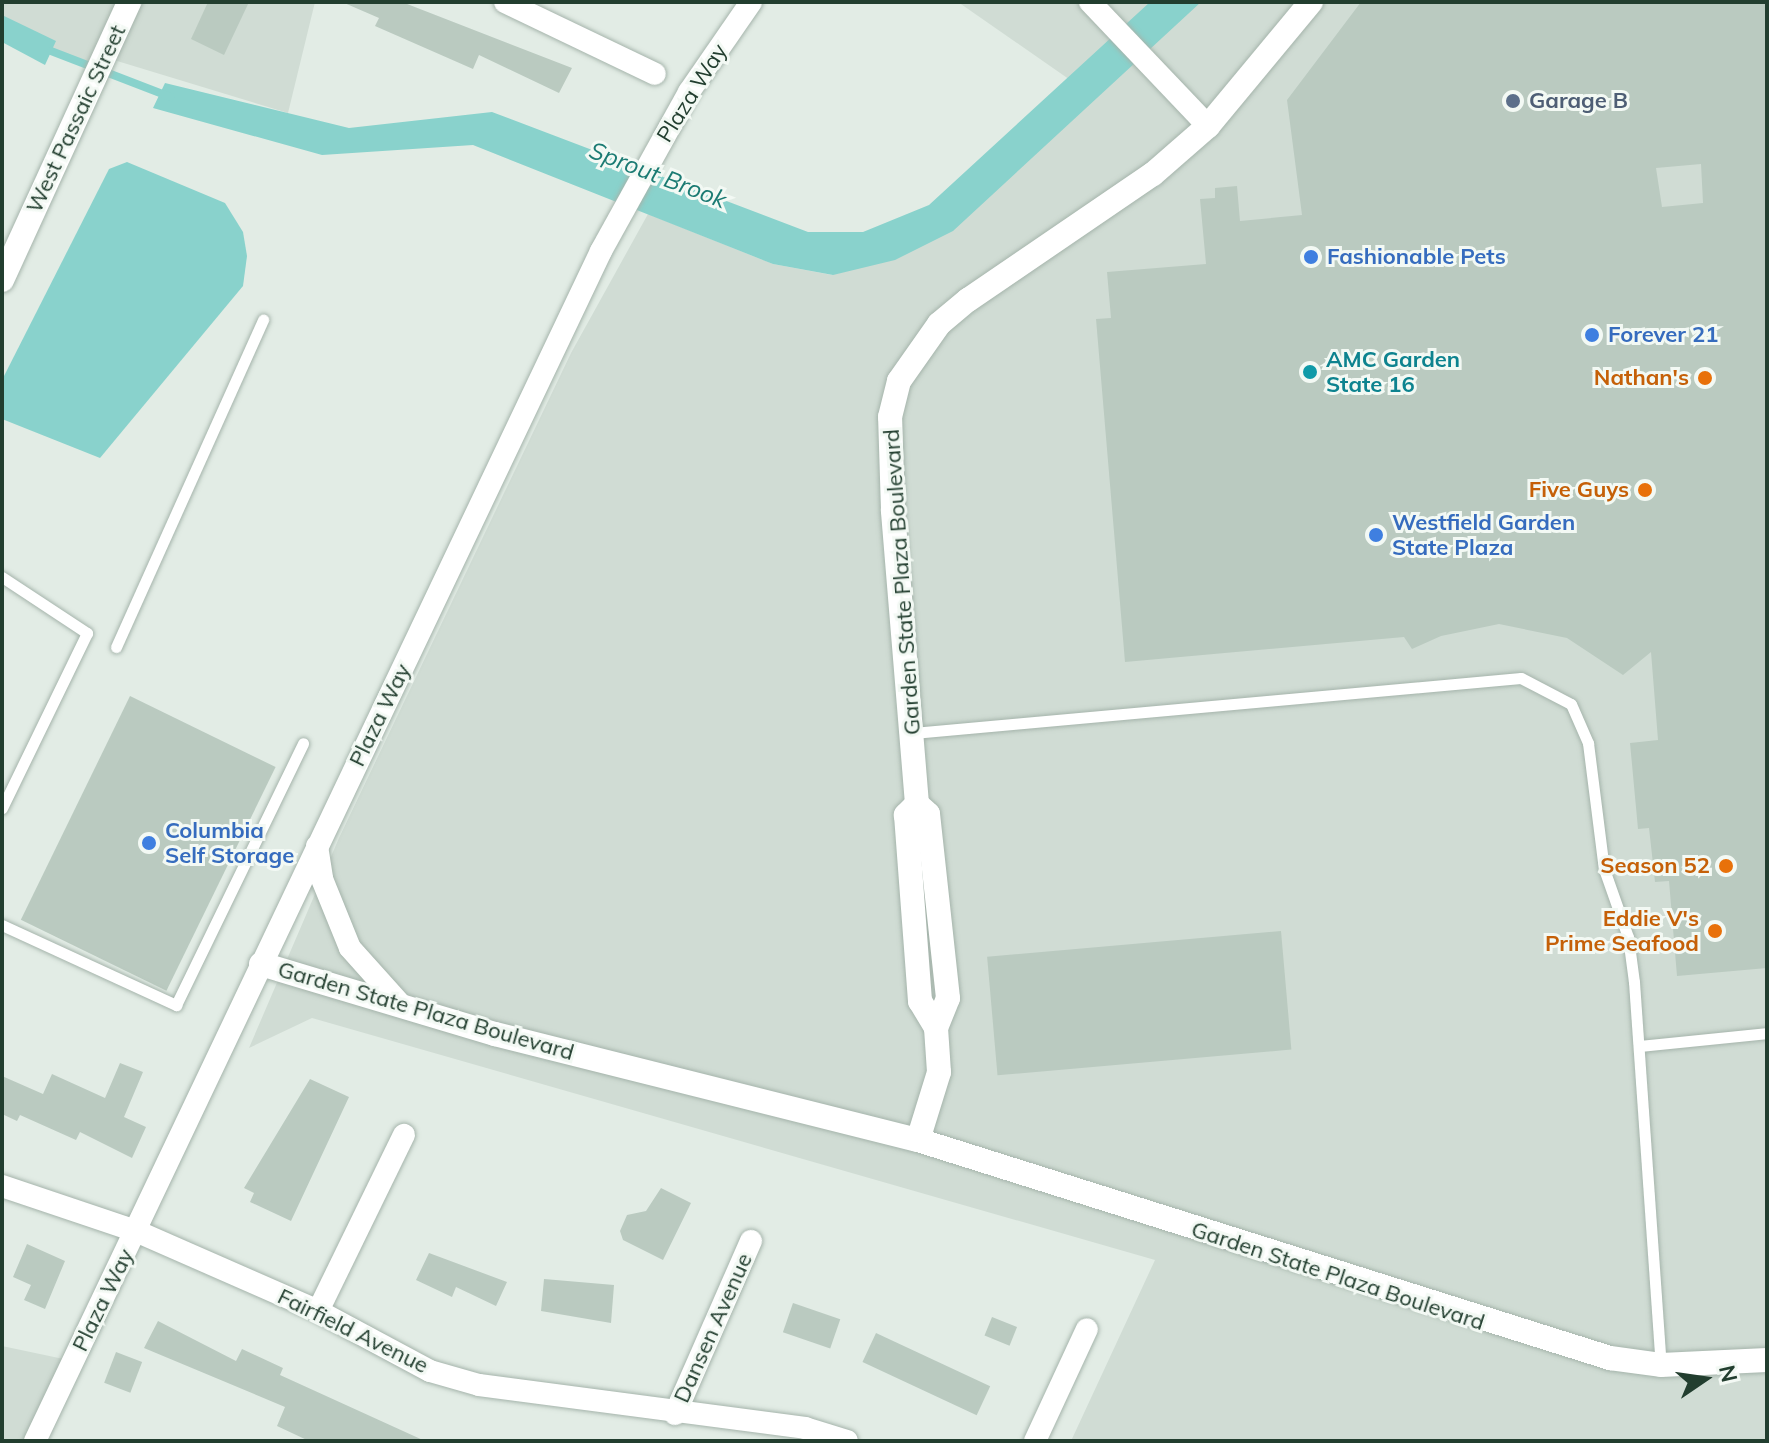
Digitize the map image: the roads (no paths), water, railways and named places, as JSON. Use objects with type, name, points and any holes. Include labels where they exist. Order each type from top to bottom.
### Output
[{"type":"street","name":"West Passaic Street","points":[[2,280],[129,2]]},
{"type":"street","points":[[505,2],[655,74]]},
{"type":"street","name":"Plaza Way","points":[[35,1441],[615,225],[673,119],[751,2]]},
{"type":"street","points":[[1090,2],[1208,126]]},
{"type":"street","name":"Garden State Plaza Boulevard","points":[[918,1140],[939,1072],[936,1028],[948,998],[928,814],[917,804],[891,477],[890,417],[899,381],[939,324],[968,300],[1153,174],[1208,126],[1311,2]]},
{"type":"street","points":[[317,846],[322,879],[350,948],[402,1006]]},
{"type":"street","name":"Garden State Plaza Boulevard","points":[[261,964],[402,1006],[918,1140],[1520,1333],[1633,1364],[1767,1360]]},
{"type":"street","points":[[318,1311],[404,1135]]},
{"type":"street","name":"Fairfield Avenue","points":[[2,1186],[136,1231],[318,1311],[430,1371],[479,1385],[675,1414],[805,1428],[847,1441]]},
{"type":"street","name":"Dansen Avenue","points":[[675,1414],[751,1241]]},
{"type":"street","points":[[1035,1441],[1087,1329]]},
{"type":"lane","points":[[116,647],[263,320]]},
{"type":"lane","points":[[2,577],[87,633],[2,808]]},
{"type":"lane","points":[[913,733],[1521,678],[1554,691],[1580,719],[1604,869],[1621,918],[1640,1046],[1661,1365]]},
{"type":"lane","points":[[2,925],[176,1005],[303,743]]},
{"type":"lane","points":[[1640,1046],[1767,1033]]},
{"type":"water","points":[[1150,2],[1201,2],[953,231],[895,260],[833,275],[773,264],[473,145],[322,155],[153,108],[165,83],[349,128],[492,112],[808,232],[863,232],[929,205]]},
{"type":"water","points":[[2,15],[56,41],[45,65],[2,42]]},
{"type":"water","points":[[127,162],[225,203],[243,232],[247,256],[243,286],[100,458],[2,419],[2,380],[109,169]]},
{"type":"waterway","name":"Sprout Brook","points":[[51,51],[170,97]]},
{"type":"place","name":"Garage B","points":[[1513,101]]},
{"type":"place","name":"Fashionable Pets","points":[[1311,257]]},
{"type":"place","name":"Forever 21","points":[[1592,335]]},
{"type":"place","name":"AMC Garden State 16","points":[[1310,372]]},
{"type":"place","name":"Nathan's","points":[[1705,378]]},
{"type":"place","name":"Five Guys","points":[[1645,490]]},
{"type":"place","name":"Westfield Garden State Plaza","points":[[1376,535]]},
{"type":"place","name":"Columbia Self Storage","points":[[149,843]]},
{"type":"place","name":"Season 52","points":[[1726,866]]},
{"type":"place","name":"Eddie V's Prime Seafood","points":[[1715,931]]}]
